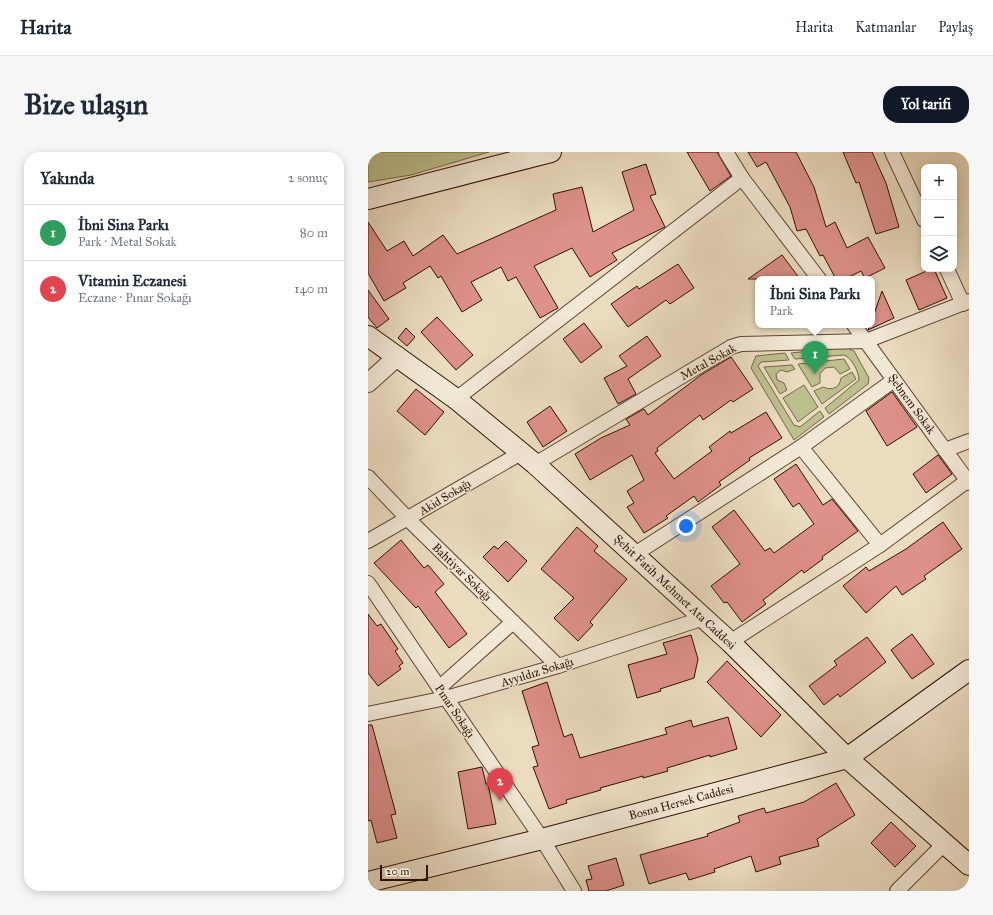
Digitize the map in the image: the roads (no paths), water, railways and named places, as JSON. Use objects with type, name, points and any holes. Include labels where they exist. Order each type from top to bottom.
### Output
[{"type":"main road","points":[[368,199],[551,152]]},
{"type":"main road","name":"Şehit Fatih Mehmet Ata Caddesi","points":[[368,336],[398,356],[456,399],[528,458],[730,642],[847,758],[969,865]]},
{"type":"main road","name":"Bosna Hersek Caddesi","points":[[368,882],[847,758],[969,670]]},
{"type":"street","points":[[726,152],[742,178],[817,276]]},
{"type":"street","points":[[892,152],[921,214]]},
{"type":"street","points":[[456,399],[742,178]]},
{"type":"street","points":[[949,272],[966,302]]},
{"type":"street","name":"Metal Sokak","points":[[528,458],[731,347],[741,344],[866,341],[966,302]]},
{"type":"street","name":"Şebnem Sokak","points":[[856,328],[968,482]]},
{"type":"street","points":[[368,383],[398,356]]},
{"type":"street","points":[[635,554],[801,448],[894,380]]},
{"type":"street","points":[[945,450],[969,441]]},
{"type":"street","points":[[801,448],[880,545]]},
{"type":"street","name":"Akid Sokağı","points":[[368,541],[528,458]]},
{"type":"street","name":"Bahtiyar Sokağı","points":[[368,476],[408,519],[558,666]]},
{"type":"street","points":[[730,642],[880,545],[968,482]]},
{"type":"street","name":"Pınar Sokağı","points":[[368,583],[542,838],[574,891]]},
{"type":"street","name":"Ayyıldız Sokağı","points":[[368,714],[442,693],[558,666],[704,618]]},
{"type":"street","points":[[442,693],[513,622]]},
{"type":"street","points":[[897,891],[944,844]]},
{"type":"place","name":"İbni Sina Parkı","points":[[815,374]]},
{"type":"place","name":"Vitamin Eczanesi","points":[[500,801]]}]
